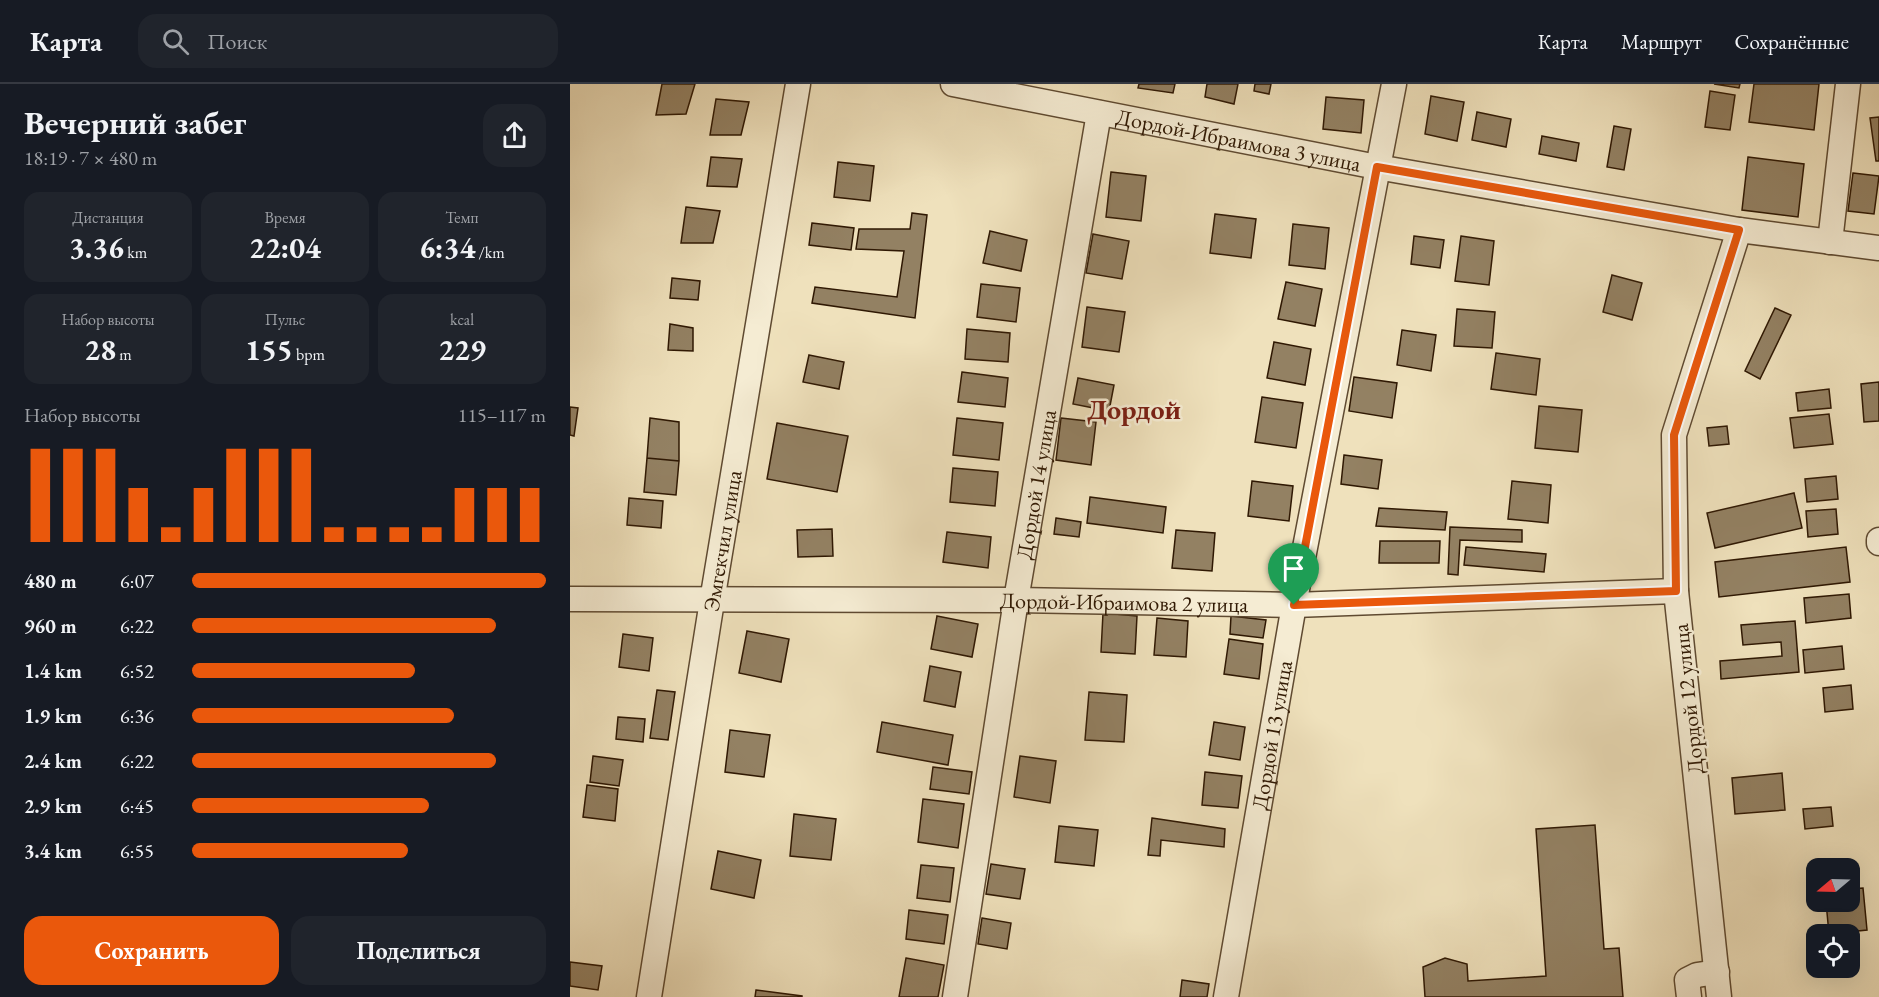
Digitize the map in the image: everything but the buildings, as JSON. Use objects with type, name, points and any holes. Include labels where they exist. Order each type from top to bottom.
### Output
[{"type":"street","name":"Эмгекчил улица","points":[[650,997],[712,601],[798,84]]},
{"type":"street","name":"Дордой-Ибраимова 3 улица","points":[[953,84],[1377,167],[1739,230],[1879,248]]},
{"type":"street","name":"Дордой 13 улица","points":[[1226,997],[1294,605],[1394,84]]},
{"type":"street","points":[[1830,242],[1848,84]]},
{"type":"street","name":"Дордой 14 улица","points":[[955,997],[1016,600],[1099,114]]},
{"type":"street","name":"Дордой 12 улица","points":[[1719,997],[1676,591],[1674,435],[1739,230]]},
{"type":"street","name":"Дордой-Ибраимова 2 улица","points":[[570,599],[1016,600],[1294,605],[1676,591]]},
{"type":"street","points":[[1689,997],[1687,980],[1697,975],[1717,972]]},
{"type":"district","name":"Дордой","points":[[1134,409]]},
{"type":"route","points":[[1377,167],[1739,230],[1674,435],[1676,591],[1294,605],[1377,167]]}]
